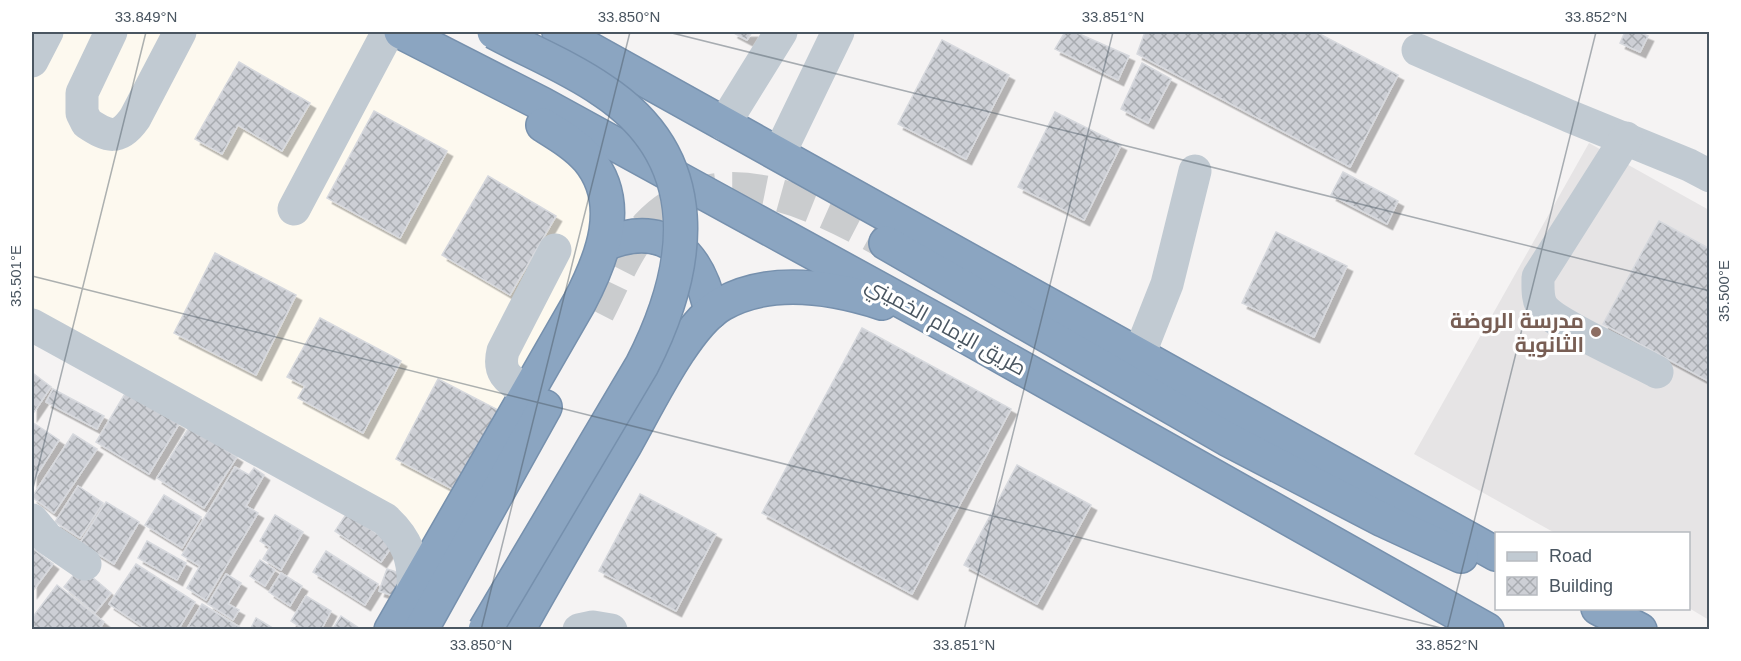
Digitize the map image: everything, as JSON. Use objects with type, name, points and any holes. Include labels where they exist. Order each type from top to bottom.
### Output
[{"type":"highway","points":[[485,630],[647,355],[662,325],[669,304],[682,242],[673,178],[647,129],[602,89],[494,32]]},
{"type":"highway","points":[[559,32],[1495,554]]},
{"type":"highway","points":[[391,630],[589,284],[605,244],[606,199],[602,184],[588,159],[566,140],[402,35]]},
{"type":"highway","name":"طريق الإمام الخميني","points":[[402,35],[542,104],[958,332],[1487,630]]},
{"type":"highway","points":[[605,244],[619,238],[649,236],[678,248],[699,269],[711,312]]},
{"type":"highway","points":[[886,243],[1227,439],[1438,547],[1495,568]]},
{"type":"highway","points":[[521,626],[669,369],[689,338],[711,312],[743,294],[788,287],[813,289],[867,298],[958,332]]},
{"type":"highway","points":[[421,630],[598,314]]},
{"type":"highway","points":[[1600,610],[1640,630]]},
{"type":"street","points":[[32,61],[47,32]]},
{"type":"street","points":[[111,32],[82,93],[81,103],[87,123],[102,133],[115,135],[127,130],[135,118],[180,32]]},
{"type":"street","points":[[724,124],[781,32]]},
{"type":"street","points":[[779,154],[838,32]]},
{"type":"street","points":[[294,209],[402,35]]},
{"type":"street","points":[[1418,50],[1710,176]]},
{"type":"street","points":[[1626,138],[1538,277],[1538,294],[1543,308],[1559,321],[1657,372]]},
{"type":"street","points":[[1139,355],[1167,284],[1195,171]]},
{"type":"street","points":[[528,392],[504,376],[500,363],[503,351],[555,250]]},
{"type":"street","points":[[32,303],[111,358]]},
{"type":"street","points":[[32,325],[111,358],[328,477],[397,530],[412,558],[413,590]]},
{"type":"street","points":[[32,520],[47,538],[85,564]]},
{"type":"street","points":[[579,630],[593,627],[611,630]]},
{"type":"shaded area","points":[[32,32],[401,32],[566,140],[607,212],[413,590],[406,543],[32,325]]},
{"type":"shaded area","name":"مدرسة الروضة الثانوية","points":[[1589,143],[1709,210],[1709,620],[1690,609],[1690,532],[1553,532],[1414,454]]},
{"type":"building","points":[[732,32],[752,32],[747,40]]},
{"type":"building","points":[[1065,32],[1075,32],[1129,56],[1118,80],[1055,49]]},
{"type":"building","points":[[1145,32],[1316,32],[1398,75],[1350,167],[1137,54]]},
{"type":"building","points":[[1625,32],[1638,32],[1648,36],[1640,52],[1620,43]]},
{"type":"building","points":[[942,40],[1009,75],[966,159],[898,124]]},
{"type":"building","points":[[239,62],[310,103],[282,151],[238,125],[222,154],[195,139]]},
{"type":"building","points":[[1142,63],[1171,79],[1148,123],[1121,109]]},
{"type":"building","points":[[374,111],[447,151],[400,238],[327,198]]},
{"type":"building","points":[[1055,112],[1121,145],[1084,220],[1018,187]]},
{"type":"building","points":[[1343,172],[1398,201],[1387,224],[1331,195]]},
{"type":"building","points":[[488,176],[556,216],[510,295],[442,255]]},
{"type":"building","points":[[1659,221],[1710,249],[1710,382],[1603,324]]},
{"type":"building","points":[[1276,232],[1347,266],[1314,337],[1242,303]]},
{"type":"building","points":[[215,253],[296,295],[256,375],[174,333]]},
{"type":"building","points":[[320,318],[401,361],[363,433],[298,398],[305,386],[287,377]]},
{"type":"building","points":[[862,328],[1011,409],[912,594],[762,513]]},
{"type":"building","points":[[34,374],[51,387],[32,415],[32,378]]},
{"type":"building","points":[[438,379],[500,411],[458,492],[396,459]]},
{"type":"building","points":[[53,389],[104,416],[97,429],[46,402]]},
{"type":"building","points":[[126,392],[179,424],[149,474],[96,442]]},
{"type":"building","points":[[32,422],[59,440],[32,483]]},
{"type":"building","points":[[190,426],[237,457],[204,508],[157,478]]},
{"type":"building","points":[[73,434],[97,449],[54,513],[32,497]]},
{"type":"building","points":[[1017,465],[1091,505],[1037,604],[964,565]]},
{"type":"building","points":[[235,467],[249,475],[254,468],[264,475],[246,506],[258,513],[206,600],[187,588],[200,566],[182,555]]},
{"type":"building","points":[[78,486],[103,503],[80,538],[55,522]]},
{"type":"building","points":[[640,494],[716,534],[676,611],[599,571]]},
{"type":"building","points":[[164,495],[201,517],[182,548],[145,525]]},
{"type":"building","points":[[106,502],[139,522],[114,564],[80,543]]},
{"type":"building","points":[[347,513],[393,545],[381,562],[335,531]]},
{"type":"building","points":[[275,515],[303,532],[281,570],[263,559],[270,547],[260,541]]},
{"type":"building","points":[[147,541],[186,563],[177,580],[138,558]]},
{"type":"building","points":[[32,548],[53,564],[32,592]]},
{"type":"building","points":[[326,551],[378,584],[365,605],[313,572]]},
{"type":"building","points":[[260,560],[275,570],[265,586],[250,576]]},
{"type":"building","points":[[136,564],[195,602],[178,630],[148,630],[109,604]]},
{"type":"building","points":[[80,567],[111,593],[95,613],[64,587]]},
{"type":"building","points":[[387,569],[403,574],[394,596],[379,591]]},
{"type":"building","points":[[281,573],[302,586],[290,606],[269,592]]},
{"type":"building","points":[[226,574],[241,583],[228,604],[239,610],[233,620],[208,604]]},
{"type":"building","points":[[57,585],[104,622],[99,630],[38,630],[32,624],[32,618]]},
{"type":"building","points":[[306,596],[331,611],[321,630],[305,630],[291,621]]},
{"type":"building","points":[[202,604],[241,628],[240,630],[188,627]]},
{"type":"building","points":[[341,616],[362,630],[332,630]]},
{"type":"building","points":[[256,618],[276,630],[250,630]]},
{"type":"tunnel","points":[[598,313],[626,257],[647,226],[674,204],[703,192],[734,189],[766,192],[828,213],[886,243]]},
{"type":"place","name":"مدرسة الروضة الثانوية","points":[[1596,332]]}]
